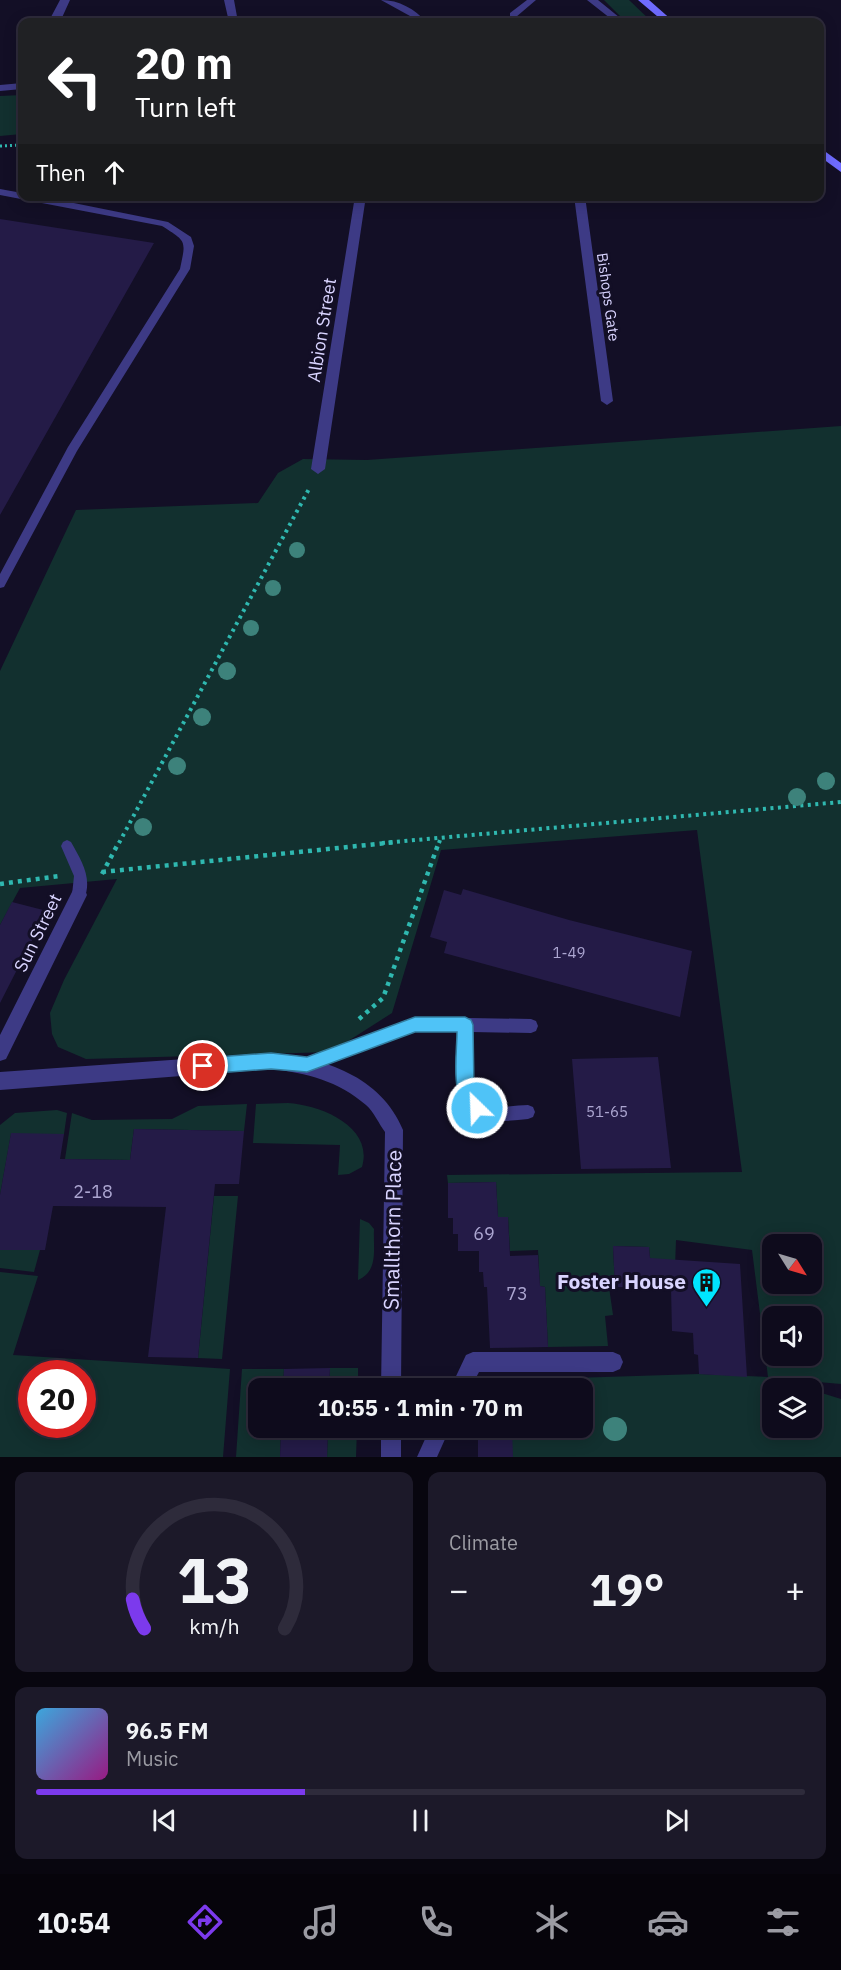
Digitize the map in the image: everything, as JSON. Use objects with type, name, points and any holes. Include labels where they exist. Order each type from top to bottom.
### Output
[{"type":"street","points":[[56,18],[65,0]]},
{"type":"street","points":[[229,0],[233,18]]},
{"type":"street","points":[[386,0],[418,18]]},
{"type":"street","points":[[592,0],[615,18]]},
{"type":"street","points":[[643,0],[664,18]]},
{"type":"street","points":[[0,88],[18,86]]},
{"type":"street","points":[[824,154],[841,169]]},
{"type":"street","name":"Albion Street","points":[[318,469],[360,201]]},
{"type":"street","name":"Bishops Gate","points":[[580,201],[608,401]]},
{"type":"street","name":"Sun Street","points":[[0,1053],[78,895]]},
{"type":"street","name":"Smallthorn Place","points":[[0,1080],[271,1061],[307,1065],[344,1080],[374,1100],[394,1130],[391,1378]]},
{"type":"street","points":[[465,1378],[473,1362],[613,1362]]},
{"type":"street","points":[[390,1457],[391,1438]]},
{"type":"street","points":[[427,1457],[436,1438]]},
{"type":"lane","points":[[513,15],[532,0]]},
{"type":"lane","points":[[0,192],[18,195]]},
{"type":"lane","points":[[0,584],[72,450],[184,269],[189,246],[186,237],[165,224],[48,201]]},
{"type":"lane","points":[[67,846],[83,882],[78,895]]},
{"type":"lane","points":[[307,1065],[415,1024],[531,1026]]},
{"type":"lane","points":[[465,1025],[465,1090],[470,1102],[484,1112],[528,1112]]},
{"type":"path","points":[[0,146],[18,145]]},
{"type":"path","points":[[78,895],[98,880],[104,872],[318,469]]},
{"type":"path","points":[[0,884],[441,837],[841,801]]},
{"type":"path","points":[[358,1020],[383,998],[441,837]]},
{"type":"green space","points":[[604,0],[629,0],[648,18],[622,18]]},
{"type":"green space","points":[[18,95],[18,134],[0,136],[0,96]]},
{"type":"green space","points":[[841,426],[841,1384],[822,1382],[822,1378],[762,1378],[762,1438],[822,1438],[822,1393],[841,1399],[841,1457],[512,1457],[512,1438],[593,1438],[593,1378],[573,1378],[699,1374],[768,1377],[767,1366],[822,1366],[822,1306],[762,1306],[762,1329],[752,1250],[676,1240],[675,1267],[651,1267],[649,1247],[613,1246],[615,1287],[609,1287],[613,1315],[605,1316],[608,1346],[548,1347],[545,1287],[540,1286],[538,1250],[510,1251],[508,1217],[498,1217],[496,1182],[448,1183],[447,1175],[742,1172],[697,830],[441,850],[392,1013],[331,1052],[86,1059],[58,1047],[52,1034],[50,1013],[64,980],[117,879],[20,888],[0,925],[0,671],[76,510],[258,503],[278,473],[303,459],[367,460]]},
{"type":"green space","points":[[288,1103],[315,1108],[342,1120],[360,1140],[364,1153],[362,1167],[349,1174],[338,1175],[340,1145],[253,1143],[256,1104]]},
{"type":"green space","points":[[247,1104],[244,1131],[134,1129],[130,1160],[65,1159],[72,1113],[92,1120],[172,1119],[198,1106]]},
{"type":"green space","points":[[57,1110],[67,1113],[64,1134],[11,1134],[0,1195],[0,1125],[15,1113]]},
{"type":"green space","points":[[214,1196],[238,1196],[222,1359],[198,1358]]},
{"type":"green space","points":[[360,1219],[369,1223],[374,1229],[374,1259],[369,1271],[358,1280]]},
{"type":"green space","points":[[0,1250],[40,1250],[34,1272],[0,1268]]},
{"type":"green space","points":[[0,1272],[38,1276],[13,1355],[90,1360],[18,1360],[18,1438],[96,1438],[96,1360],[230,1369],[223,1457],[0,1457]]},
{"type":"green space","points":[[330,1368],[358,1368],[358,1378],[330,1378]]},
{"type":"green space","points":[[242,1369],[284,1369],[284,1378],[248,1378],[248,1438],[281,1438],[280,1457],[236,1457]]},
{"type":"green space","points":[[328,1438],[357,1438],[356,1457],[327,1457]]},
{"type":"building","points":[[0,219],[154,243],[0,515]]},
{"type":"building","points":[[463,889],[569,920],[692,951],[680,1017],[444,953],[447,942],[430,937],[444,890],[461,895]]},
{"type":"building","points":[[12,902],[47,911],[0,1003],[0,925]]},
{"type":"building","points":[[658,1057],[671,1168],[581,1169],[572,1059]]},
{"type":"building","points":[[134,1129],[244,1131],[239,1184],[215,1184],[198,1358],[148,1357],[166,1207],[53,1206],[45,1250],[0,1250],[0,1195],[11,1133],[64,1134],[60,1159],[130,1160]]},
{"type":"building","points":[[496,1182],[498,1217],[508,1217],[510,1256],[538,1255],[540,1286],[545,1287],[548,1347],[490,1348],[487,1287],[484,1287],[483,1272],[479,1272],[479,1251],[458,1251],[458,1234],[453,1234],[453,1218],[448,1218],[448,1183]]},
{"type":"building","name":"Foster House","points":[[613,1246],[649,1247],[650,1258],[740,1264],[747,1377],[699,1374],[698,1355],[694,1354],[693,1333],[672,1331],[671,1288],[615,1287]]},
{"type":"building","points":[[330,1368],[330,1378],[284,1378],[284,1369]]},
{"type":"building","points":[[281,1438],[328,1438],[327,1457],[280,1457]]},
{"type":"building","points":[[478,1438],[512,1438],[513,1457],[478,1457]]},
{"type":"place","name":"Foster House","points":[[707,1308]]},
{"type":"route","points":[[203,1066],[271,1061],[307,1065],[415,1024],[465,1025],[465,1090],[470,1102],[477,1108]]}]
